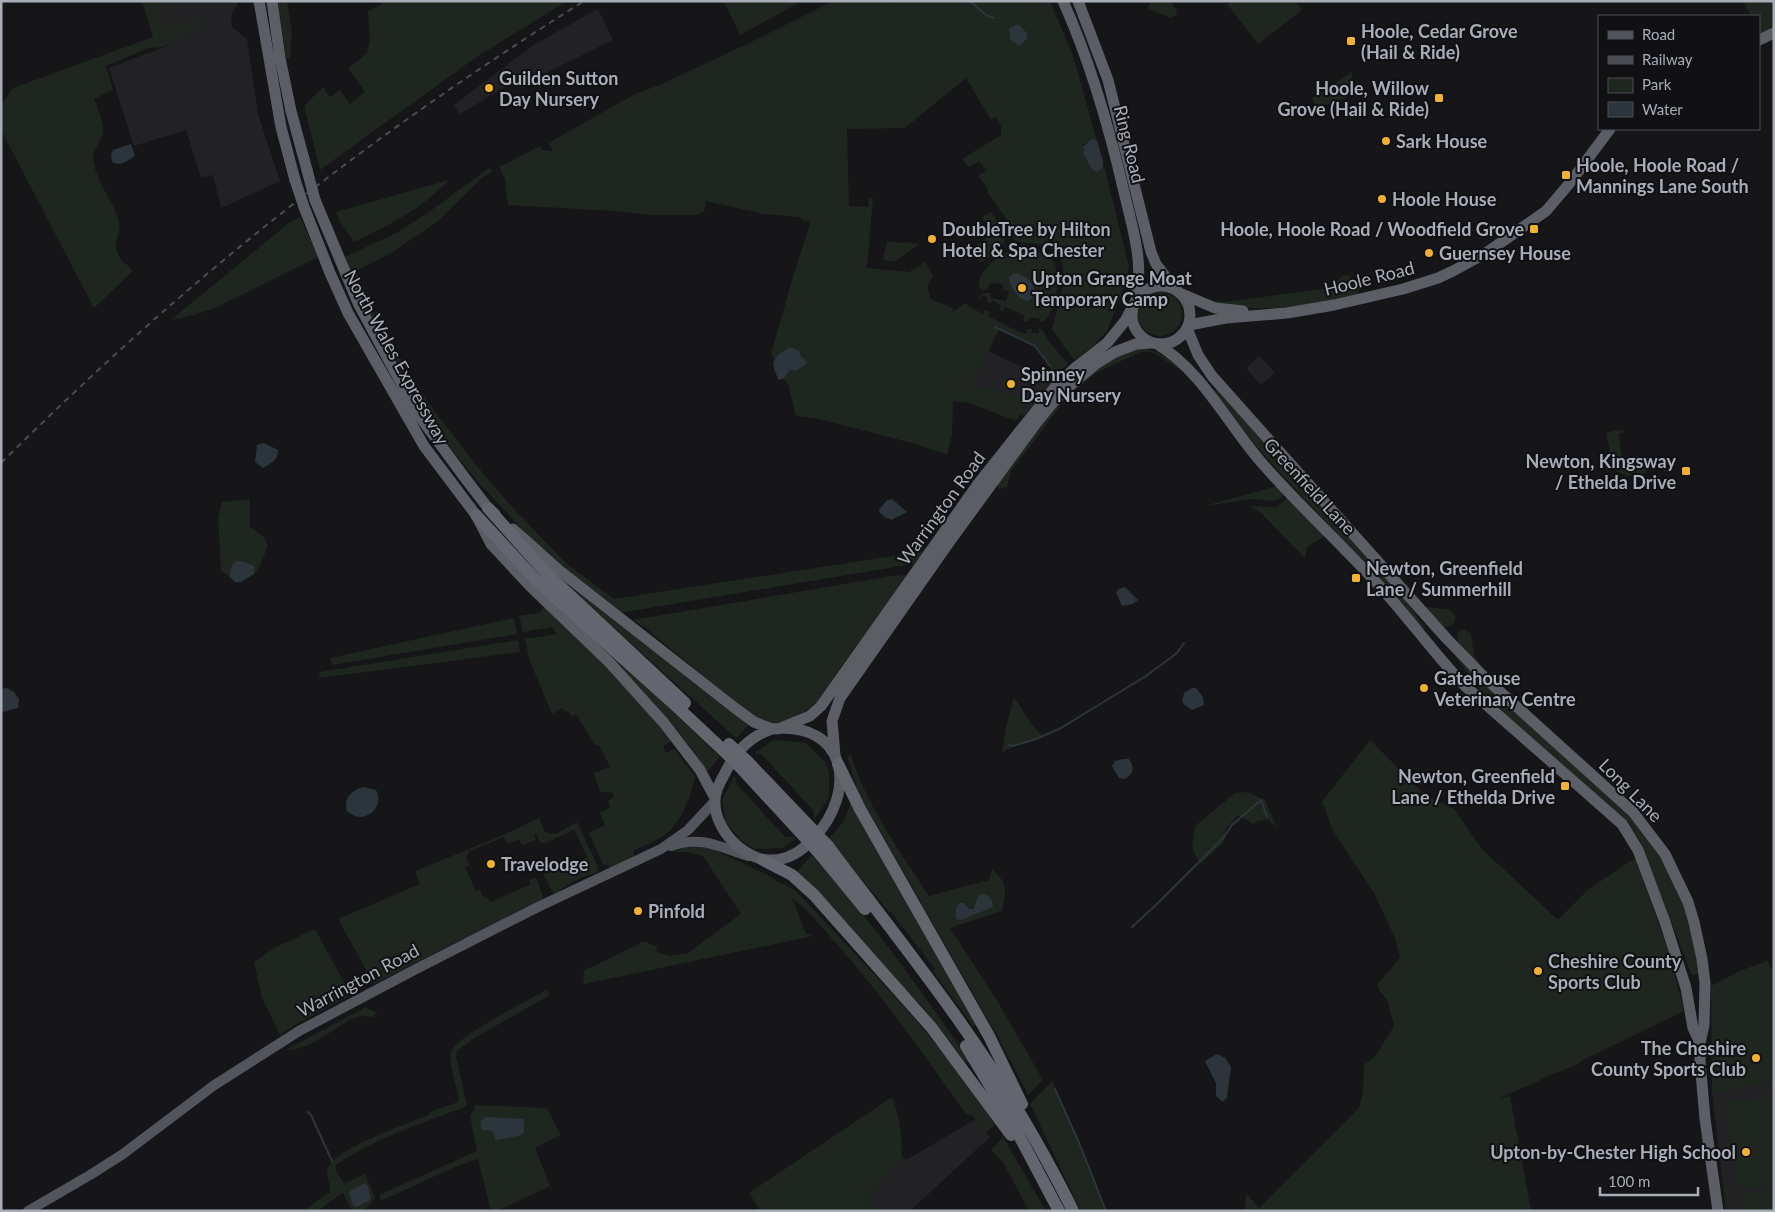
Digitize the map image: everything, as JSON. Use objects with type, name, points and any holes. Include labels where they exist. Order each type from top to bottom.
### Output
[{"type":"highway","name":"North Wales Expressway","points":[[259,1],[281,127],[295,180],[322,254],[348,313],[424,446],[476,515],[491,544],[615,669],[668,728],[700,770],[715,800]]},
{"type":"highway","name":"North Wales Expressway","points":[[272,1],[280,58],[291,111],[315,200],[358,305],[417,413],[488,508],[560,571],[739,712],[754,722],[775,729]]},
{"type":"highway","name":"Ring Road","points":[[1063,1],[1091,70],[1102,102],[1114,148],[1140,264],[1139,286],[1135,302]]},
{"type":"highway","name":"Ring Road","points":[[1078,1],[1110,88],[1151,252],[1156,264],[1178,291]]},
{"type":"highway","points":[[1760,40],[1774,33]]},
{"type":"highway","name":"Hoole Road","points":[[1188,326],[1226,318],[1287,313],[1334,305],[1410,287],[1438,278],[1486,253],[1546,210],[1570,184],[1609,130]]},
{"type":"highway","points":[[1166,286],[1178,291],[1190,308],[1188,326],[1175,341],[1166,344],[1155,343],[1144,338],[1137,331],[1133,323],[1132,313],[1135,302],[1149,288],[1166,286]]},
{"type":"highway","name":"Hoole Road","points":[[1178,291],[1214,308],[1287,313]]},
{"type":"highway","name":"Warrington Road","points":[[836,759],[832,721],[840,698],[925,578],[978,484],[1056,386],[1076,367],[1107,343],[1125,320],[1135,302]]},
{"type":"highway","name":"Greenfield Lane","points":[[1188,326],[1198,355],[1212,376],[1447,639]]},
{"type":"highway","name":"Warrington Road","points":[[775,729],[810,716],[821,706],[912,578],[945,540],[1056,399],[1097,363],[1115,352],[1136,344],[1155,343]]},
{"type":"highway","name":"Greenfield Lane","points":[[1155,343],[1175,355],[1192,372],[1263,464],[1384,590],[1437,654]]},
{"type":"highway","points":[[488,508],[546,573],[743,763],[823,850],[938,992],[1073,1211]]},
{"type":"highway","points":[[476,515],[536,580],[726,747]]},
{"type":"highway","name":"Long Lane","points":[[1447,639],[1485,678],[1633,812],[1665,854],[1688,902],[1699,943],[1705,983],[1704,1025],[1700,1043],[1705,1119],[1718,1211]]},
{"type":"highway","name":"Long Lane","points":[[1437,654],[1465,686],[1622,824],[1638,850],[1668,932],[1686,988],[1693,1028],[1700,1043]]},
{"type":"highway","points":[[1016,1118],[931,1027],[814,895],[792,875],[746,852],[728,838],[722,828],[715,800],[728,766],[743,746],[754,737],[775,729],[796,729],[811,732],[828,744],[860,809],[989,1036],[1031,1157],[1059,1211]]},
{"type":"highway","points":[[760,859],[781,859],[798,852],[807,846],[823,828],[830,818],[838,796],[840,777],[836,759]]},
{"type":"main road","name":"Warrington Road","points":[[28,1211],[123,1154],[214,1086],[299,1031],[530,911],[661,849],[688,830],[715,800]]},
{"type":"main road","points":[[661,849],[684,841],[702,841],[760,859]]},
{"type":"shaded area","points":[[155,1],[239,1],[231,16],[232,27],[247,39],[258,114],[280,181],[221,208],[213,175],[201,178],[186,130],[134,146],[109,68],[167,46]]},
{"type":"shaded area","points":[[598,9],[613,40],[524,84],[505,87],[460,114],[454,105],[535,44]]},
{"type":"shaded area","name":"Spinney Day Nursery","points":[[988,351],[1053,382],[1024,416],[969,390]]},
{"type":"shaded area","points":[[1259,356],[1275,373],[1261,385],[1246,368]]},
{"type":"shaded area","name":"Upton-by-Chester High School","points":[[1774,1081],[1774,1211],[1726,1211],[1712,1093]]},
{"type":"shaded area","points":[[976,1119],[990,1137],[910,1211],[880,1211],[867,1200],[902,1158],[908,1159]]},
{"type":"green space","points":[[142,1],[157,1],[165,28],[203,16],[206,24],[163,47],[148,48],[106,66],[113,90],[94,99],[101,118],[103,132],[94,151],[94,165],[119,221],[116,250],[119,257],[133,271],[94,308],[1,130],[1,105],[13,88],[153,37]]},
{"type":"green space","points":[[278,1],[287,1],[292,32],[290,58],[286,59]]},
{"type":"green space","points":[[382,1],[567,1],[475,58],[320,170],[304,106],[323,87],[330,97],[340,90],[350,104],[365,92],[348,68],[367,53],[370,41],[368,11],[382,4]]},
{"type":"green space","points":[[724,1],[802,1],[740,35]]},
{"type":"green space","points":[[833,1],[890,1],[893,4],[897,1],[1050,1],[1073,55],[1097,141],[1090,140],[1083,145],[1091,168],[1102,169],[1103,161],[1129,267],[1124,287],[1107,331],[1092,347],[1074,360],[1052,329],[1062,286],[1062,264],[1059,255],[1047,247],[1014,240],[1010,224],[978,176],[986,171],[979,161],[968,167],[962,159],[1001,135],[1001,126],[996,117],[991,120],[966,78],[905,128],[847,129],[849,206],[868,207],[869,198],[873,198],[867,268],[909,272],[925,262],[933,275],[927,287],[931,299],[952,308],[953,312],[965,303],[982,314],[985,310],[990,312],[988,316],[1026,334],[1027,329],[1032,329],[1032,333],[1039,333],[1039,328],[1043,330],[1046,338],[1068,364],[1054,373],[1035,346],[999,329],[971,387],[992,389],[1014,397],[1021,396],[1029,400],[1016,421],[969,403],[953,401],[952,435],[947,455],[916,444],[815,418],[796,416],[788,384],[783,379],[790,370],[796,371],[808,363],[791,347],[774,359],[771,354],[811,221],[804,221],[799,217],[764,214],[706,201],[704,212],[696,215],[649,215],[615,211],[508,205],[505,179],[499,167],[540,146],[542,150],[553,151],[549,144],[557,138],[635,94],[662,84]]},
{"type":"green space","points":[[1152,1],[1170,1],[1177,11],[1176,15],[1171,18],[1147,8]]},
{"type":"green space","points":[[1231,1],[1295,1],[1302,10],[1258,44],[1227,4]]},
{"type":"green space","points":[[1743,1],[1774,1],[1774,30],[1760,35],[1760,15],[1750,15]]},
{"type":"green space","points":[[1352,72],[1351,93],[1345,98],[1317,108],[1312,98]]},
{"type":"green space","points":[[489,168],[493,171],[482,178],[437,222],[391,253],[356,271],[378,322],[429,404],[477,466],[513,508],[567,564],[614,599],[925,551],[913,564],[625,612],[621,615],[532,540],[478,482],[453,451],[406,385],[379,336],[350,274],[345,257],[398,232]]},
{"type":"green space","points":[[449,180],[428,200],[416,208],[392,223],[354,242],[339,220],[336,212]]},
{"type":"green space","points":[[991,212],[1004,232],[1004,242],[996,252],[980,262],[971,249],[993,233],[982,217]]},
{"type":"green space","points":[[300,217],[318,257],[215,308],[171,320],[290,222]]},
{"type":"green space","points":[[887,241],[919,244],[894,262],[883,260]]},
{"type":"green space","points":[[1009,251],[1039,252],[1048,256],[1053,261],[1057,276],[1056,294],[1051,311],[1045,320],[1039,322],[1039,318],[1029,318],[1028,322],[1023,320],[1025,316],[1005,307],[1003,311],[999,310],[1001,306],[993,300],[990,304],[986,301],[988,298],[983,295],[980,298],[979,296],[985,293],[990,293],[990,298],[1006,301],[1009,291],[1003,290],[1003,284],[990,283],[986,290],[982,290],[979,287],[979,281],[981,275],[994,261]]},
{"type":"green space","points":[[1347,275],[1357,281],[1360,289],[1357,294],[1312,304],[1284,308],[1255,308],[1211,302],[1225,302],[1330,288],[1342,276]]},
{"type":"green space","points":[[1160,292],[1172,296],[1178,302],[1182,314],[1178,326],[1172,332],[1160,336],[1148,332],[1142,326],[1138,314],[1142,302],[1148,296]]},
{"type":"green space","points":[[1136,348],[1161,354],[1182,370],[1152,352],[1146,351],[1140,352],[1096,373],[1067,397],[1011,471],[1007,487],[1000,489],[998,483],[1038,426],[1060,399],[1092,372],[1110,360]]},
{"type":"green space","points":[[1219,387],[1404,598],[1425,628],[1423,629],[1387,585],[1254,444],[1214,393]]},
{"type":"green space","points":[[1623,430],[1623,433],[1619,433],[1623,469],[1631,469],[1631,462],[1643,461],[1644,455],[1646,473],[1627,476],[1614,470],[1606,433]]},
{"type":"green space","points":[[1278,486],[1285,494],[1281,498],[1272,501],[1254,499],[1204,506]]},
{"type":"green space","points":[[1288,497],[1325,536],[1307,547],[1305,558],[1262,514],[1250,506],[1277,507]]},
{"type":"green space","points":[[250,499],[250,527],[264,537],[268,546],[258,570],[254,574],[254,566],[232,565],[229,576],[221,571],[218,518],[222,502]]},
{"type":"green space","points":[[557,573],[750,724],[736,738],[562,581]]},
{"type":"green space","points":[[907,575],[816,703],[795,717],[780,722],[773,723],[756,720],[647,629],[633,620],[891,576]]},
{"type":"green space","points":[[545,606],[606,666],[674,740],[663,746],[666,753],[674,749],[695,776],[687,803],[673,827],[649,844],[633,851],[634,857],[611,867],[603,864],[589,833],[605,825],[600,813],[610,807],[608,801],[614,796],[613,793],[600,792],[594,773],[610,767],[599,745],[596,746],[576,714],[572,717],[568,711],[565,712],[562,708],[552,714],[529,659],[525,639],[557,634],[552,627],[523,632],[519,616],[539,613]]},
{"type":"green space","points":[[1427,607],[1450,610],[1455,615],[1455,621],[1451,626],[1444,627],[1426,609]]},
{"type":"green space","points":[[514,618],[517,634],[332,665],[330,658]]},
{"type":"green space","points":[[1464,629],[1471,634],[1474,655],[1480,664],[1478,665],[1458,642],[1458,632]]},
{"type":"green space","points":[[518,640],[520,652],[319,678],[320,672]]},
{"type":"green space","points":[[599,644],[720,757],[707,772],[672,724],[603,651]]},
{"type":"green space","points":[[1454,655],[1611,795],[1660,852],[1689,913],[1698,974],[1693,975],[1691,973],[1640,841],[1625,821],[1485,697]]},
{"type":"green space","points":[[1014,697],[1032,725],[1042,735],[1036,739],[1013,746],[1002,753],[1005,731]]},
{"type":"green space","name":"Cheshire County Sports Club","points":[[1370,740],[1425,795],[1454,809],[1482,849],[1558,920],[1589,889],[1635,858],[1662,934],[1684,1011],[1579,1062],[1579,1064],[1498,1099],[1510,1096],[1531,1211],[1245,1211],[1246,1193],[1259,1208],[1359,1108],[1363,1091],[1364,1065],[1376,1055],[1394,1026],[1387,999],[1380,992],[1377,984],[1400,957],[1395,938],[1374,893],[1332,829],[1324,805],[1321,803]]},
{"type":"green space","points":[[771,741],[806,743],[826,763],[829,772],[829,798],[814,820],[814,811],[761,754],[754,754]]},
{"type":"green space","points":[[851,755],[875,811],[929,896],[989,880],[992,869],[1004,883],[1005,892],[1002,911],[950,928],[996,999],[1043,1080],[1028,1095],[999,1039],[859,794],[847,756]]},
{"type":"green space","points":[[735,775],[736,783],[785,837],[794,837],[796,839],[783,848],[755,849],[744,843],[726,823],[722,800]]},
{"type":"green space","points":[[1247,792],[1265,800],[1277,828],[1268,820],[1258,821],[1253,824],[1238,815],[1225,830],[1224,842],[1200,864],[1192,848],[1195,826],[1235,793]]},
{"type":"green space","points":[[851,802],[976,1024],[973,1026],[933,971],[935,969],[891,912],[889,912],[828,839],[844,821]]},
{"type":"green space","points":[[539,818],[545,832],[556,834],[577,822],[598,867],[598,872],[568,884],[558,892],[553,893],[544,875],[549,867],[557,871],[587,857],[574,830],[543,844],[543,842],[540,843],[537,834],[534,836],[536,840],[522,845],[519,839],[508,844],[504,837],[469,851],[466,858],[470,865],[465,867],[476,891],[480,889],[482,895],[488,898],[490,902],[530,885],[529,880],[533,878],[537,879],[543,897],[542,901],[374,984],[338,919],[420,884],[415,871],[499,837]]},
{"type":"green space","points":[[694,847],[710,848],[770,876],[797,892],[926,1033],[974,1093],[995,1125],[986,1133],[972,1115],[966,1114],[888,1006],[816,920],[792,898],[806,934],[813,936],[584,984],[583,975],[585,970],[642,941],[657,946],[656,950],[659,953],[670,956],[688,953],[741,914],[703,856],[686,852],[672,852]]},
{"type":"green space","points":[[812,855],[875,930],[971,1063],[966,1063],[922,1006],[795,874]]},
{"type":"green space","points":[[315,929],[351,995],[280,1035],[262,998],[254,962],[276,947]]},
{"type":"green space","name":"Cheshire County Sports Club","points":[[1767,961],[1774,972],[1774,1081],[1712,1093],[1711,986],[1742,970]]},
{"type":"green space","points":[[547,990],[550,995],[474,1038],[457,1051],[456,1056],[467,1106],[383,1139],[336,1165],[336,1170],[344,1184],[365,1174],[375,1197],[369,1206],[352,1211],[343,1193],[317,1211],[303,1211],[330,1192],[327,1176],[329,1166],[346,1151],[376,1136],[430,1114],[430,1112],[458,1102],[459,1098],[450,1057],[455,1046],[494,1019]]},
{"type":"green space","points":[[366,1007],[378,1012],[372,1017],[362,1016],[353,1018],[303,1047],[285,1050]]},
{"type":"green space","points":[[1053,1081],[1106,1211],[1081,1211],[1030,1104]]},
{"type":"green space","points":[[1774,1096],[1774,1185],[1738,1190],[1725,1103]]},
{"type":"green space","points":[[892,1097],[900,1127],[902,1158],[867,1200],[880,1211],[755,1211],[759,1208],[749,1193]]},
{"type":"green space","points":[[476,1105],[547,1108],[561,1135],[535,1148],[550,1186],[497,1211],[491,1211],[478,1159],[457,1166],[381,1201],[379,1195],[477,1151],[470,1116]]},
{"type":"green space","points":[[1003,1137],[1046,1211],[1029,1211],[1004,1164],[991,1150]]},
{"type":"green space","points":[[1774,1189],[1774,1211],[1741,1211],[1739,1194]]},
{"type":"water","points":[[1018,24],[1027,33],[1026,40],[1019,46],[1010,40],[1009,29]]},
{"type":"water","points":[[1094,139],[1097,141],[1103,161],[1102,169],[1096,172],[1091,168],[1083,153],[1085,150],[1082,148],[1090,140]]},
{"type":"water","points":[[131,144],[135,156],[121,164],[112,162],[111,154],[113,150]]},
{"type":"water","points":[[1018,273],[1027,278],[1033,285],[1034,293],[1028,301],[1021,298],[1015,292],[1011,284],[1009,277]]},
{"type":"water","points":[[790,347],[799,351],[800,355],[808,363],[796,371],[790,370],[783,379],[778,380],[773,364],[775,358]]},
{"type":"water","points":[[264,443],[278,450],[278,454],[272,463],[263,468],[255,462],[257,445]]},
{"type":"water","points":[[892,499],[907,512],[891,520],[887,519],[879,510],[887,500]]},
{"type":"water","points":[[236,561],[254,566],[254,574],[241,582],[235,582],[229,576],[232,565]]},
{"type":"water","points":[[1125,587],[1138,600],[1133,604],[1122,606],[1116,592]]},
{"type":"water","points":[[7,688],[14,692],[19,699],[18,708],[3,712],[1,710],[1,689]]},
{"type":"water","points":[[1192,688],[1196,688],[1203,697],[1204,705],[1192,710],[1182,702],[1184,693]]},
{"type":"water","points":[[1129,759],[1133,768],[1132,773],[1125,779],[1119,778],[1112,766],[1115,761]]},
{"type":"water","points":[[363,787],[376,790],[378,803],[371,814],[359,817],[347,811],[346,802],[352,793]]},
{"type":"water","points":[[985,894],[991,899],[993,907],[961,920],[956,919],[956,908],[959,903],[964,903],[969,909],[974,909],[979,895]]},
{"type":"water","points":[[1217,1054],[1225,1058],[1231,1067],[1227,1097],[1223,1102],[1216,1096],[1216,1083],[1205,1061]]},
{"type":"water","points":[[487,1117],[524,1119],[524,1133],[519,1136],[495,1140],[494,1133],[483,1130],[480,1127],[482,1119]]},
{"type":"water","points":[[365,1183],[371,1200],[356,1207],[353,1205],[349,1193]]},
{"type":"waterway","points":[[970,1],[986,15],[994,18]]},
{"type":"waterway","points":[[995,327],[1035,346],[1050,366]]},
{"type":"waterway","points":[[1009,745],[1013,746],[1036,739],[1061,728],[1146,676],[1177,653],[1184,643]]},
{"type":"waterway","points":[[1132,927],[1224,837],[1232,825],[1261,800],[1267,817]]},
{"type":"waterway","points":[[1055,1089],[1106,1211]]},
{"type":"waterway","points":[[308,1112],[332,1161]]},
{"type":"railway","points":[[1,463],[135,336],[262,228],[397,126],[490,62],[584,1]]},
{"type":"place","name":"Hoole, Cedar Grove (Hail & Ride)","points":[[1351,41]]},
{"type":"place","name":"Guilden Sutton Day Nursery","points":[[489,88]]},
{"type":"place","name":"Hoole, Willow Grove (Hail & Ride)","points":[[1439,98]]},
{"type":"place","name":"Sark House","points":[[1386,141]]},
{"type":"place","name":"Hoole, Hoole Road / Mannings Lane South","points":[[1566,175]]},
{"type":"place","name":"Hoole House","points":[[1382,199]]},
{"type":"place","name":"Hoole, Hoole Road / Woodfield Grove","points":[[1534,229]]},
{"type":"place","name":"DoubleTree by Hilton Hotel & Spa Chester","points":[[932,239]]},
{"type":"place","name":"Guernsey House","points":[[1429,253]]},
{"type":"place","name":"Upton Grange Moat Temporary Camp","points":[[1022,288]]},
{"type":"place","name":"Spinney Day Nursery","points":[[1011,384]]},
{"type":"place","name":"Newton, Kingsway / Ethelda Drive","points":[[1686,471]]},
{"type":"place","name":"Newton, Greenfield Lane / Summerhill","points":[[1356,578]]},
{"type":"place","name":"Gatehouse Veterinary Centre","points":[[1424,688]]},
{"type":"place","name":"Newton, Greenfield Lane / Ethelda Drive","points":[[1565,786]]},
{"type":"place","name":"Travelodge","points":[[491,864]]},
{"type":"place","name":"Pinfold","points":[[638,911]]},
{"type":"place","name":"Cheshire County Sports Club","points":[[1538,971]]},
{"type":"place","name":"The Cheshire County Sports Club","points":[[1756,1058]]},
{"type":"place","name":"Upton-by-Chester High School","points":[[1746,1152]]}]
